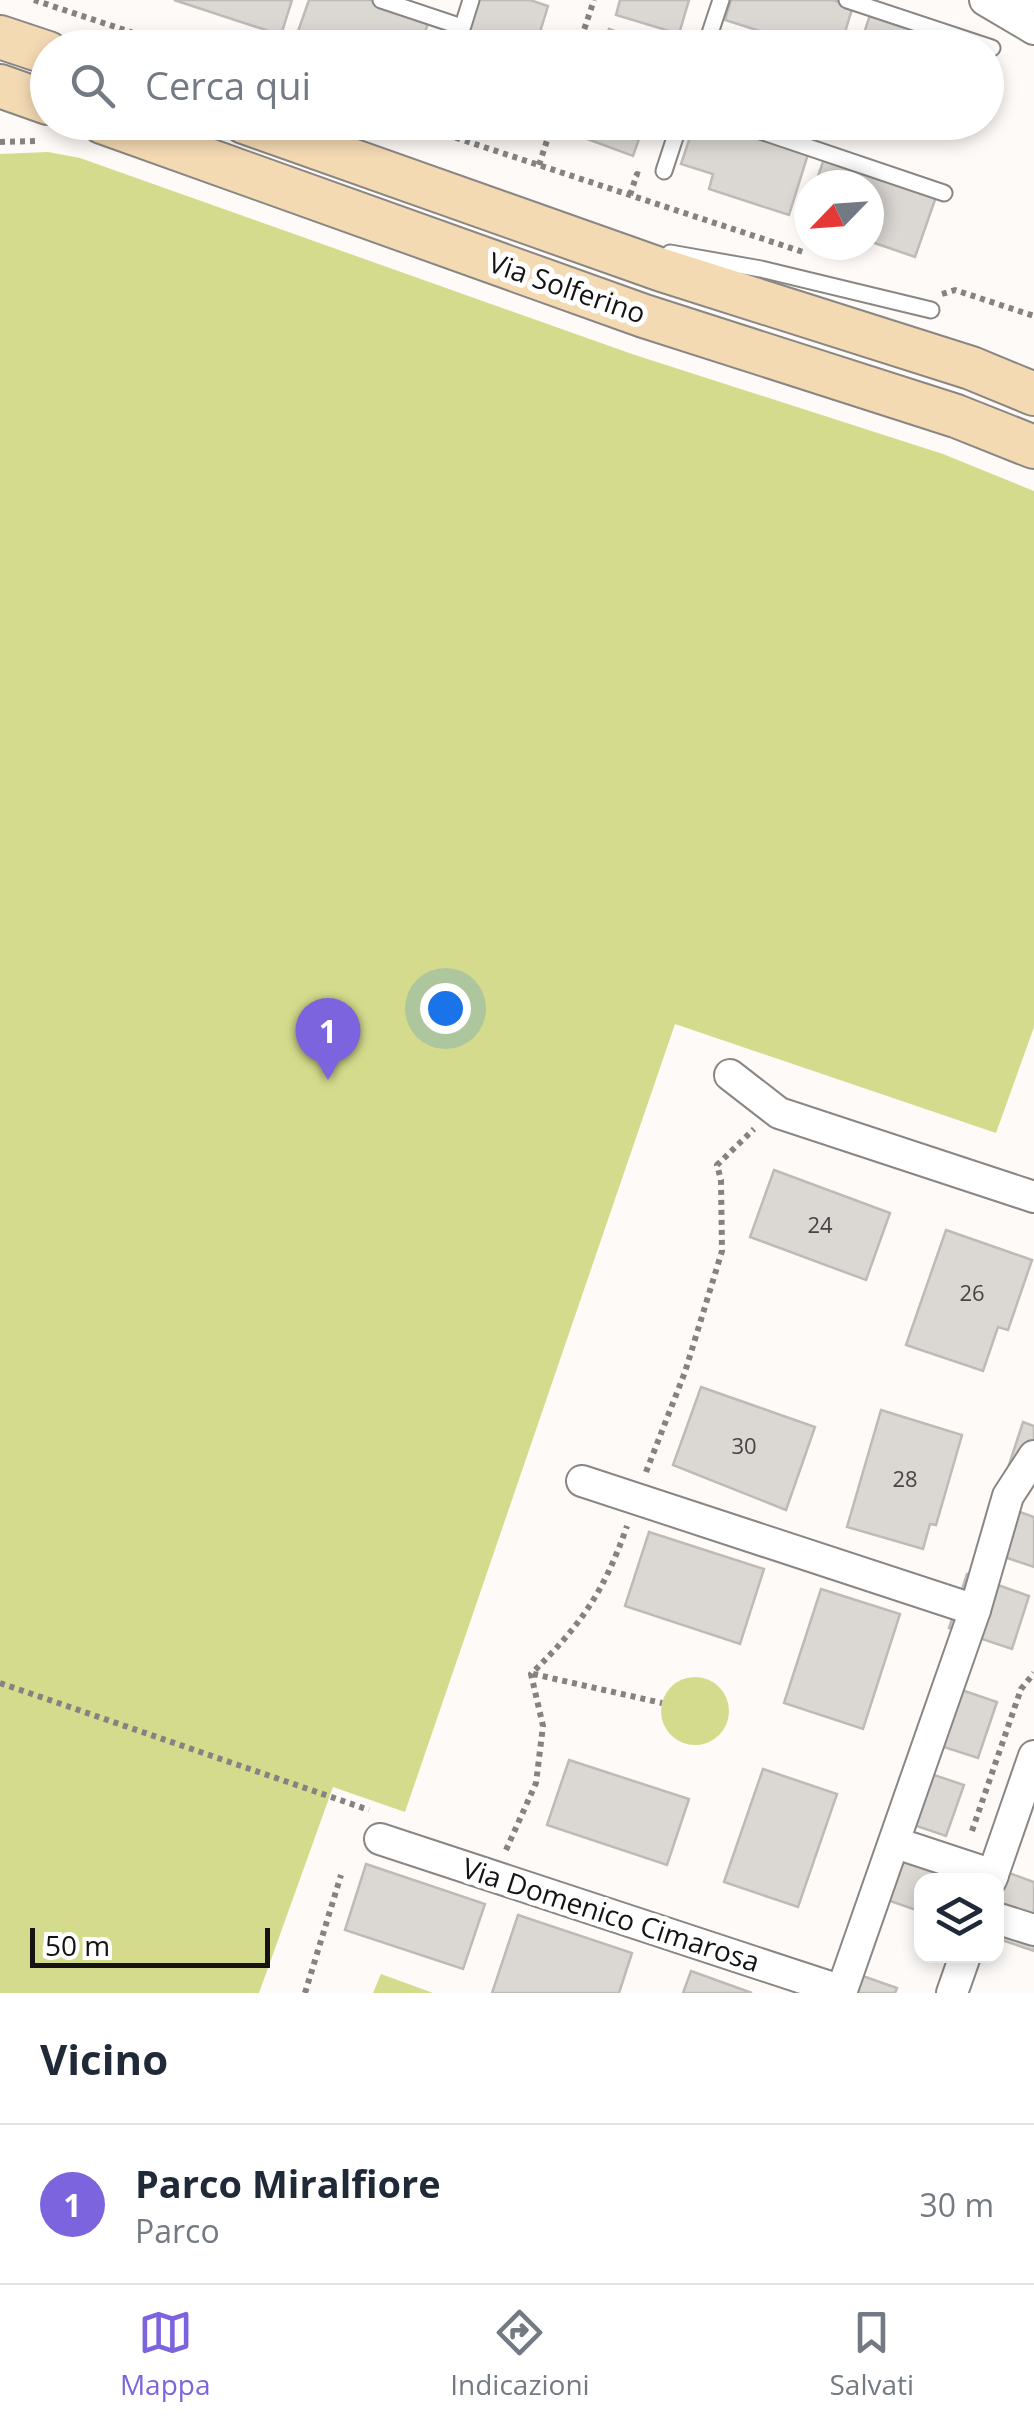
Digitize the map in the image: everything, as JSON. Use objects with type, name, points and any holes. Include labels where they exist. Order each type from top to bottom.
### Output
[{"type":"main road","points":[[0,37],[30,48]]},
{"type":"main road","points":[[0,86],[30,97]]},
{"type":"main road","name":"Via Solferino","points":[[152,140],[626,309],[956,416],[1034,447]]},
{"type":"main road","name":"Via Solferino","points":[[295,140],[662,270],[971,368],[1034,394]]},
{"type":"street","points":[[985,0],[1034,29]]},
{"type":"street","points":[[730,1074],[779,1113],[1034,1197]]},
{"type":"street","name":"Via Domenico Cimarosa","points":[[375,1825],[841,1992],[976,1610],[1008,1496],[1034,1456]]},
{"type":"street","points":[[582,1481],[976,1610]]},
{"type":"street","points":[[994,1873],[1034,1756]]},
{"type":"street","points":[[896,1844],[978,1873]]},
{"type":"street","points":[[1004,1921],[1034,1930]]},
{"type":"street","points":[[952,1993],[963,1963]]},
{"type":"lane","points":[[381,0],[462,27]]},
{"type":"lane","points":[[461,30],[471,0]]},
{"type":"lane","points":[[711,30],[721,0]]},
{"type":"lane","points":[[847,0],[938,30]]},
{"type":"lane","points":[[994,0],[1034,4]]},
{"type":"lane","points":[[664,171],[674,140]]},
{"type":"lane","points":[[788,140],[944,192]]},
{"type":"lane","points":[[553,232],[933,303]]},
{"type":"path","points":[[34,0],[125,30]]},
{"type":"path","points":[[584,30],[594,0]]},
{"type":"path","points":[[462,140],[794,249]]},
{"type":"path","points":[[539,166],[547,140]]},
{"type":"path","points":[[933,303],[955,290],[1034,316]]},
{"type":"path","points":[[532,1674],[662,1703]]},
{"type":"path","points":[[0,1682],[375,1825]]},
{"type":"path","points":[[305,1993],[342,1875]]},
{"type":"green space","points":[[48,152],[80,158],[632,354],[943,454],[1034,491],[1034,1027],[996,1133],[675,1024],[405,1812],[333,1787],[259,1993],[0,1993],[0,154]]},
{"type":"green space","points":[[695,1677],[708,1679],[719,1687],[727,1698],[727,1724],[719,1735],[708,1743],[695,1745],[682,1743],[671,1735],[663,1724],[661,1711],[663,1698],[671,1687],[682,1679]]},
{"type":"green space","points":[[381,1974],[433,1993],[373,1993]]},
{"type":"building","points":[[174,0],[292,0],[283,30],[266,30]]},
{"type":"building","points":[[309,0],[371,0],[429,20],[426,30],[298,30]]},
{"type":"building","points":[[479,0],[530,0],[548,6],[541,30],[470,30]]},
{"type":"building","points":[[620,0],[689,0],[680,30],[666,30],[616,15]]},
{"type":"building","points":[[731,0],[833,0],[853,6],[846,30],[757,30],[725,20]]},
{"type":"building","points":[[871,12],[923,30],[865,30]]},
{"type":"building","points":[[590,140],[639,140],[633,156]]},
{"type":"building","points":[[689,140],[776,140],[809,151],[803,170],[794,170],[794,199],[789,215],[709,189],[713,174],[681,164]]},
{"type":"building","points":[[825,156],[866,170],[820,170]]},
{"type":"building","points":[[884,176],[937,194],[915,257],[884,246]]},
{"type":"building","points":[[774,1170],[890,1213],[866,1280],[750,1237]]},
{"type":"building","points":[[946,1230],[1032,1260],[1008,1330],[998,1327],[983,1371],[906,1345]]},
{"type":"building","points":[[701,1387],[815,1427],[786,1510],[673,1465]]},
{"type":"building","points":[[881,1410],[962,1435],[936,1525],[930,1524],[923,1549],[847,1527]]},
{"type":"building","points":[[1023,1422],[1034,1426],[1034,1480],[1007,1471]]},
{"type":"building","points":[[997,1504],[1034,1517],[1034,1567],[981,1549]]},
{"type":"building","points":[[649,1532],[764,1569],[740,1644],[625,1606]]},
{"type":"building","points":[[967,1574],[1029,1596],[1012,1649],[949,1628]]},
{"type":"building","points":[[821,1589],[900,1614],[863,1729],[784,1703]]},
{"type":"building","points":[[935,1681],[997,1702],[978,1758],[916,1738]]},
{"type":"building","points":[[569,1760],[689,1799],[667,1865],[547,1825]]},
{"type":"building","points":[[907,1766],[964,1785],[946,1836],[890,1817]]},
{"type":"building","points":[[763,1769],[837,1794],[798,1907],[724,1882]]},
{"type":"building","points":[[883,1838],[945,1859],[940,1873],[914,1873],[914,1909],[864,1892]]},
{"type":"building","points":[[366,1864],[485,1904],[463,1969],[345,1930]]},
{"type":"building","points":[[1009,1873],[1034,1882],[1034,1951],[1004,1941],[1004,1887]]},
{"type":"building","points":[[518,1915],[632,1953],[619,1993],[492,1993]]},
{"type":"building","points":[[837,1967],[897,1988],[895,1993],[828,1993]]},
{"type":"building","points":[[691,1971],[752,1993],[683,1993]]},
{"type":"place","name":"Parco Miralfiore","points":[[328,1080]]}]
